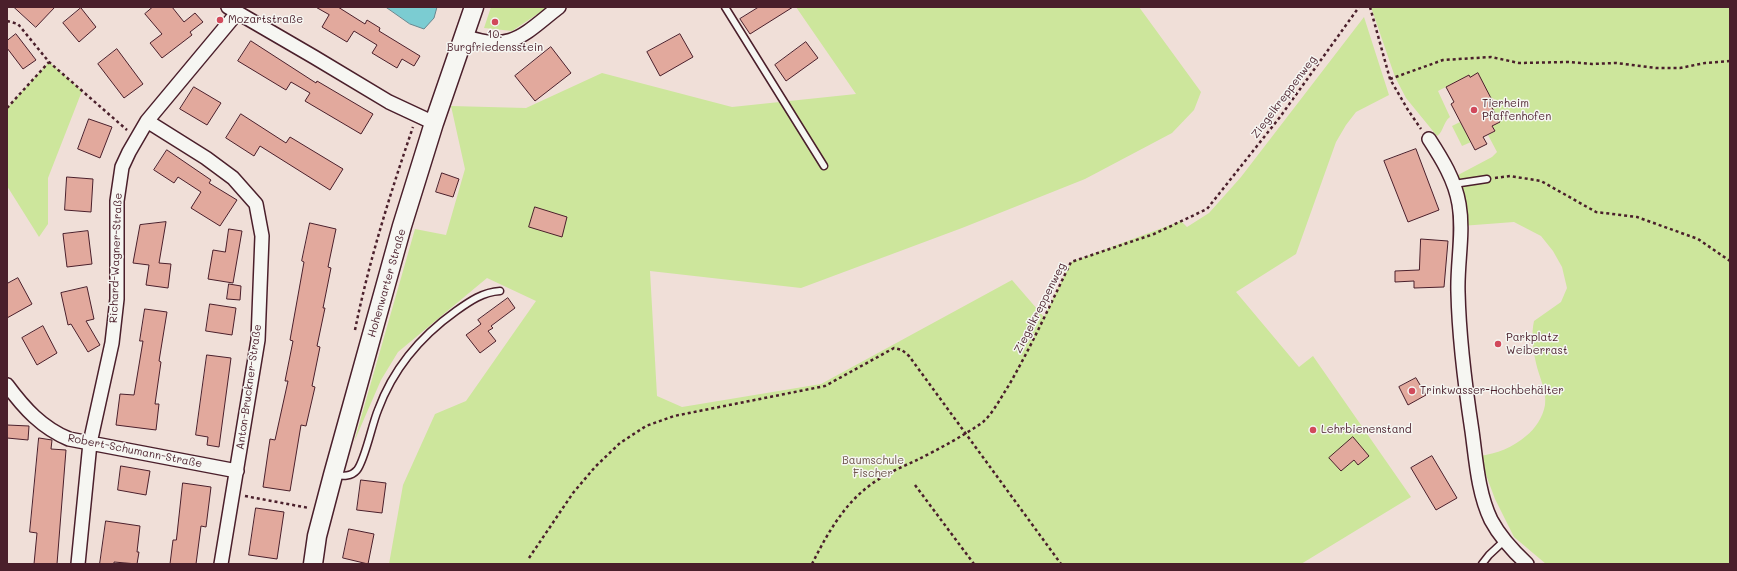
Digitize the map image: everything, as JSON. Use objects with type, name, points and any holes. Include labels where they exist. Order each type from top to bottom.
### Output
[{"type":"street","name":"Hohenwarter Straße","points":[[313,564],[317,536],[333,475],[402,226],[434,122],[466,36],[474,7]]},
{"type":"street","points":[[466,36],[479,42],[501,44],[523,34],[559,7]]},
{"type":"street","points":[[232,10],[389,102],[434,122]]},
{"type":"street","name":"Richard-Wagner-Straße","points":[[78,564],[90,444],[112,343],[116,299],[116,201],[122,167],[136,138],[147,121],[232,10]]},
{"type":"street","name":"Anton-Bruckner-Straße","points":[[147,121],[233,178],[256,204],[262,236],[258,340],[221,564]]},
{"type":"street","points":[[1429,139],[1454,184],[1459,204],[1461,226],[1458,291],[1466,388],[1477,472],[1485,503],[1491,518],[1504,541],[1527,564]]},
{"type":"street","name":"Robert-Schumann-Straße","points":[[7,385],[24,407],[45,427],[69,439],[237,471]]},
{"type":"lane","points":[[725,7],[824,166]]},
{"type":"lane","points":[[1454,184],[1487,179]]},
{"type":"lane","points":[[333,475],[345,477],[356,471],[361,464],[372,427],[385,394],[394,376],[415,348],[437,326],[461,307],[486,293],[500,290]]},
{"type":"lane","points":[[1482,564],[1504,541]]},
{"type":"path","name":"Ziegelkreppenweg","points":[[812,564],[838,518],[864,490],[890,473],[919,459],[983,421],[999,402],[1022,362],[1071,262],[1154,234],[1207,209],[1280,117],[1359,7]]},
{"type":"path","points":[[1370,7],[1390,79],[1408,110],[1429,139]]},
{"type":"path","points":[[7,21],[18,24],[49,62],[136,138]]},
{"type":"path","points":[[1390,79],[1444,60],[1490,57],[1519,64],[1568,62],[1592,64],[1616,63],[1656,68],[1680,68],[1705,63],[1730,61]]},
{"type":"path","points":[[7,108],[49,62]]},
{"type":"path","points":[[1487,179],[1510,176],[1542,181],[1596,212],[1637,217],[1698,239],[1730,261]]},
{"type":"path","points":[[529,558],[573,493],[595,467],[620,443],[646,426],[674,416],[825,386],[894,348],[902,350],[909,356],[1061,564]]},
{"type":"path","points":[[915,485],[974,564]]},
{"type":"path","points":[[233,494],[312,509]]},
{"type":"green space","points":[[491,7],[548,7],[512,31],[484,28]]},
{"type":"green space","name":"Baumschule Fischer","points":[[796,7],[1139,7],[1201,92],[1194,110],[1172,133],[1085,179],[962,228],[801,288],[650,271],[657,396],[682,407],[821,384],[1012,280],[1044,317],[1071,262],[1181,221],[1187,227],[1209,213],[1241,177],[1364,17],[1389,95],[1356,112],[1336,142],[1296,254],[1236,292],[1299,367],[1313,356],[1411,497],[1301,564],[389,564],[403,485],[435,414],[466,401],[536,301],[487,278],[398,352],[381,380],[354,442],[415,229],[446,235],[465,169],[451,106],[526,108],[602,73],[732,107],[856,94]]},
{"type":"green space","points":[[1371,7],[1730,7],[1730,564],[1546,564],[1514,537],[1495,499],[1479,456],[1498,452],[1516,443],[1532,430],[1542,414],[1545,405],[1545,394],[1534,353],[1533,326],[1534,321],[1561,302],[1567,288],[1562,267],[1553,251],[1541,236],[1514,222],[1461,226],[1463,190],[1458,175],[1492,157],[1497,152],[1488,135],[1495,131],[1492,126],[1500,122],[1491,106],[1496,103],[1493,98],[1483,102],[1469,75],[1438,91],[1450,117],[1437,136],[1406,98],[1395,77]]},
{"type":"green space","points":[[49,62],[82,91],[48,178],[48,224],[39,237],[7,186],[7,108]]},
{"type":"green space","points":[[1460,122],[1471,142],[1462,146],[1452,126]]},
{"type":"water","points":[[386,7],[437,7],[434,18],[424,29],[410,24]]},
{"type":"building","points":[[14,7],[55,7],[36,27]]},
{"type":"building","points":[[153,7],[172,7],[184,22],[195,13],[203,22],[190,32],[192,35],[162,58],[150,43],[162,34],[145,14]]},
{"type":"building","points":[[316,7],[338,7],[365,24],[367,20],[380,28],[379,31],[420,56],[414,66],[402,59],[397,68],[372,53],[377,45],[354,31],[347,42],[322,27],[329,15]]},
{"type":"building","points":[[759,7],[793,7],[750,34],[740,19]]},
{"type":"building","points":[[81,8],[96,27],[79,42],[63,23]]},
{"type":"building","points":[[16,34],[36,60],[23,69],[7,48],[7,41]]},
{"type":"building","points":[[680,34],[693,57],[660,76],[647,52]]},
{"type":"building","points":[[251,41],[316,83],[317,81],[373,114],[361,134],[305,101],[310,93],[291,82],[286,90],[238,61]]},
{"type":"building","points":[[806,42],[818,58],[786,81],[775,65]]},
{"type":"building","points":[[551,47],[571,73],[535,101],[515,76]]},
{"type":"building","points":[[117,49],[143,84],[124,98],[98,64]]},
{"type":"building","name":"Tierheim Pfaffenhofen","points":[[1478,73],[1494,104],[1491,106],[1500,122],[1492,126],[1495,131],[1483,137],[1487,144],[1475,150],[1451,104],[1454,102],[1446,87],[1469,75],[1470,77]]},
{"type":"building","points":[[194,87],[221,103],[207,125],[180,109]]},
{"type":"building","points":[[241,114],[286,143],[290,137],[343,169],[330,190],[260,146],[254,156],[226,138]]},
{"type":"building","points":[[89,119],[112,127],[100,158],[78,149]]},
{"type":"building","points":[[1416,149],[1439,210],[1408,222],[1384,161]]},
{"type":"building","points":[[167,150],[211,180],[209,183],[237,200],[220,226],[191,208],[201,192],[178,177],[174,183],[154,170]]},
{"type":"building","points":[[442,173],[459,179],[453,197],[436,192]]},
{"type":"building","points":[[67,177],[93,179],[91,212],[65,210]]},
{"type":"building","points":[[535,207],[567,217],[562,237],[529,227]]},
{"type":"building","points":[[166,222],[159,263],[171,264],[168,288],[146,285],[149,265],[133,263],[140,225]]},
{"type":"building","points":[[310,223],[336,229],[328,267],[331,268],[323,308],[325,308],[317,346],[320,347],[312,386],[315,387],[306,426],[301,425],[290,491],[263,487],[270,439],[275,440],[288,381],[285,381],[293,341],[290,340],[304,262],[302,261]]},
{"type":"building","points":[[229,229],[242,231],[233,283],[208,279],[213,250],[225,252]]},
{"type":"building","points":[[88,231],[92,264],[67,267],[63,234]]},
{"type":"building","points":[[1421,239],[1448,241],[1444,287],[1414,288],[1414,281],[1395,282],[1395,271],[1419,270]]},
{"type":"building","points":[[18,278],[32,304],[7,318],[7,284]]},
{"type":"building","points":[[229,284],[241,286],[240,300],[227,299]]},
{"type":"building","points":[[87,287],[94,319],[86,321],[100,345],[88,352],[71,324],[68,325],[61,293]]},
{"type":"building","points":[[508,298],[515,308],[491,326],[493,328],[488,331],[496,341],[480,353],[466,335],[481,324],[478,320]]},
{"type":"building","points":[[210,304],[236,308],[232,335],[206,331]]},
{"type":"building","points":[[145,309],[167,312],[159,361],[161,362],[155,404],[159,404],[156,430],[116,425],[120,394],[134,395],[143,341],[140,341]]},
{"type":"building","points":[[43,326],[57,353],[37,365],[22,338]]},
{"type":"building","points":[[207,355],[231,358],[219,447],[207,445],[208,437],[196,435]]},
{"type":"building","name":"Trinkwasser-Hochbehälter","points":[[1416,378],[1426,395],[1408,405],[1399,387]]},
{"type":"building","points":[[7,425],[29,426],[28,440],[7,438]]},
{"type":"building","points":[[1353,437],[1369,456],[1358,465],[1354,460],[1341,471],[1329,458]]},
{"type":"building","points":[[39,438],[52,440],[51,449],[66,450],[57,564],[34,564],[37,533],[30,532]]},
{"type":"building","points":[[1432,456],[1457,498],[1436,510],[1411,468]]},
{"type":"building","points":[[121,466],[150,471],[146,495],[118,490]]},
{"type":"building","points":[[361,480],[386,483],[382,513],[357,510]]},
{"type":"building","points":[[183,483],[211,487],[206,527],[201,526],[196,564],[170,564],[173,540],[176,540]]},
{"type":"building","points":[[256,508],[284,512],[277,559],[249,555]]},
{"type":"building","points":[[106,521],[140,526],[137,564],[114,562],[114,564],[100,564]]},
{"type":"building","points":[[349,529],[374,534],[368,564],[343,558]]},
{"type":"place","name":"Mozartstraße","points":[[220,20]]},
{"type":"place","name":"10. Burgfriedensstein","points":[[495,22]]},
{"type":"place","name":"Tierheim Pfaffenhofen","points":[[1474,110]]},
{"type":"place","name":"Parkplatz Weiberrast","points":[[1498,344]]},
{"type":"place","name":"Trinkwasser-Hochbehälter","points":[[1412,391]]},
{"type":"place","name":"Lehrbienenstand","points":[[1313,430]]}]
